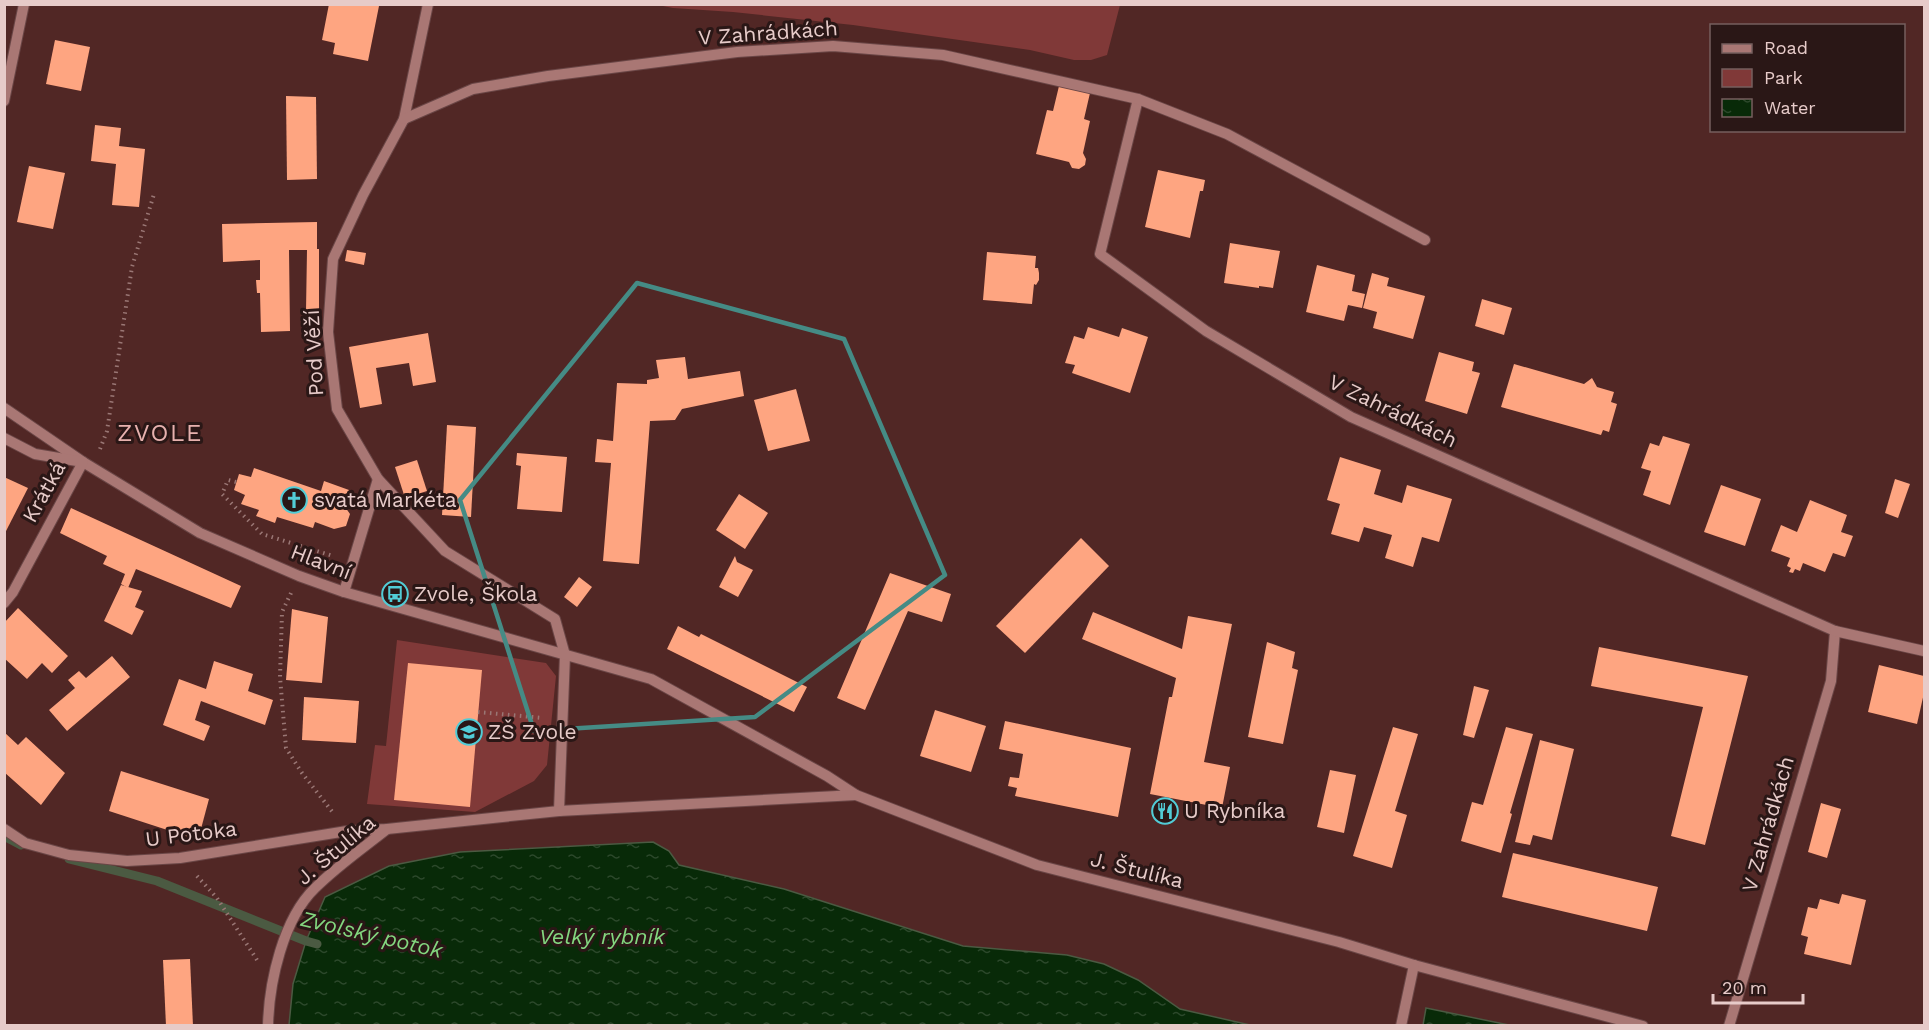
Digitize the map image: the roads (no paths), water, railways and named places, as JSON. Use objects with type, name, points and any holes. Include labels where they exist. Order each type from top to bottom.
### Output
[{"type":"street","points":[[4,101],[24,4]]},
{"type":"street","name":"Pod Věží","points":[[428,4],[404,119],[363,195],[333,259],[328,332],[337,409],[378,479],[445,551],[555,619],[565,655]]},
{"type":"street","name":"V Zahrádkách","points":[[404,119],[473,89],[548,76],[737,52],[833,46],[943,55],[1138,99],[1227,134],[1425,240]]},
{"type":"street","name":"V Zahrádkách","points":[[1138,99],[1101,254],[1206,331],[1351,417],[1835,632],[1924,651]]},
{"type":"street","name":"Hlavní","points":[[4,408],[88,464],[200,533],[299,576],[344,592],[565,655]]},
{"type":"street","name":"Hlavní","points":[[4,438],[34,454],[88,464]]},
{"type":"street","name":"Krátká","points":[[4,603],[13,592],[88,464]]},
{"type":"street","points":[[344,592],[378,479]]},
{"type":"street","name":"V Zahrádkách","points":[[1729,1026],[1831,681],[1835,632]]},
{"type":"street","points":[[559,811],[565,655]]},
{"type":"street","name":"J. Štulíka","points":[[565,655],[651,679],[827,776],[856,795],[1037,865],[1339,942],[1414,965],[1643,1026]]},
{"type":"street","name":"J. Štulíka","points":[[268,1026],[273,986],[285,935],[299,908],[314,888],[387,829],[559,811],[856,795]]},
{"type":"street","name":"U Potoka","points":[[4,829],[25,843],[69,855],[128,861],[180,858],[347,831],[387,829]]},
{"type":"street","points":[[1401,1026],[1414,965]]},
{"type":"water","name":"Velký rybník","points":[[653,842],[669,851],[679,865],[784,889],[963,946],[1067,955],[1104,964],[1138,980],[1180,1009],[1250,1025],[289,1025],[293,984],[306,941],[325,897],[389,866],[460,852]]},
{"type":"water","points":[[1426,1008],[1509,1025],[1423,1025]]},
{"type":"waterway","name":"Zvolský potok","points":[[4,836],[21,845]]},
{"type":"waterway","name":"Zvolský potok","points":[[69,859],[157,881],[317,944]]},
{"type":"place","name":"svatá Markéta","points":[[294,500]]},
{"type":"place","name":"Zvole, Škola","points":[[395,594]]},
{"type":"place","name":"ZŠ Zvole","points":[[469,732]]},
{"type":"place","name":"U Rybníka","points":[[1165,811]]},
{"type":"district","name":"ZVOLE","points":[[160,433]]}]
